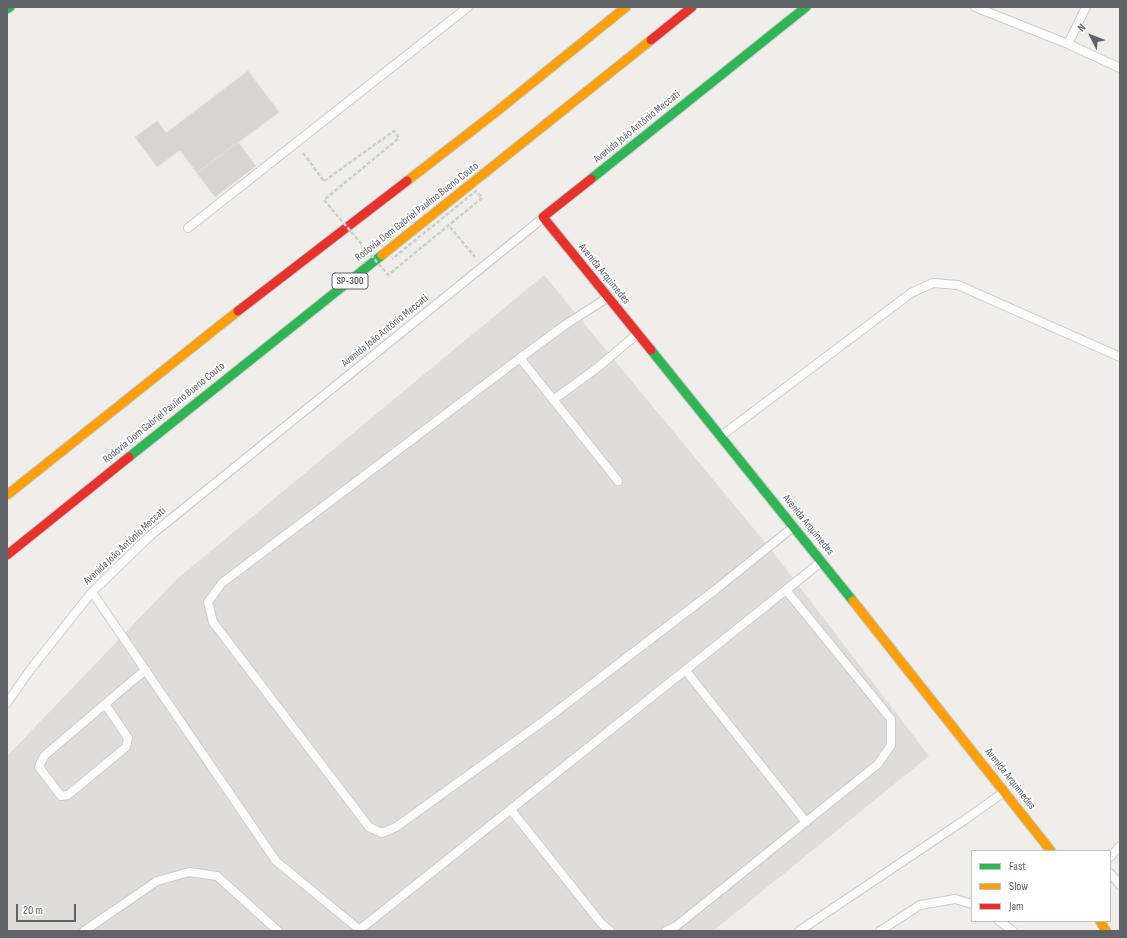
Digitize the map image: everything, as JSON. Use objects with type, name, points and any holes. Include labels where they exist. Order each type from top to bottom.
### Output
[{"type":"main road","points":[[7,495],[56,454],[496,112],[626,7]]},
{"type":"main road","name":"Rodovia Dom Gabriel Paulino Bueno Couto","points":[[7,555],[692,7]]},
{"type":"main road","name":"Avenida João Antônio Meccati","points":[[543,217],[806,7]]},
{"type":"main road","name":"Avenida Arquimedes","points":[[543,217],[607,298],[794,527],[1050,850]]},
{"type":"main road","points":[[7,488],[56,454]]},
{"type":"main road","points":[[1101,922],[1106,931]]},
{"type":"lane","points":[[188,228],[468,7]]},
{"type":"lane","points":[[975,7],[1068,44],[1120,68]]},
{"type":"lane","points":[[1068,44],[1086,7]]},
{"type":"lane","name":"Avenida João Antônio Meccati","points":[[7,703],[30,670],[92,592],[151,535],[543,217]]},
{"type":"lane","points":[[720,436],[911,293],[933,283],[958,285],[1120,356]]},
{"type":"lane","points":[[607,298],[565,325],[520,358],[222,583],[208,602],[213,622],[369,827],[382,833],[396,827],[545,720],[715,590],[794,527]]},
{"type":"lane","points":[[553,400],[597,368],[637,334]]},
{"type":"lane","points":[[520,358],[618,481]]},
{"type":"lane","points":[[92,592],[276,861],[360,931],[822,562]]},
{"type":"lane","points":[[666,931],[674,927],[878,764],[891,745],[891,719],[786,590]]},
{"type":"lane","points":[[105,704],[128,738],[126,747],[68,795],[61,796],[39,767],[44,756],[105,704],[146,670]]},
{"type":"lane","points":[[686,671],[806,822]]},
{"type":"lane","points":[[799,931],[966,819],[1004,791]]},
{"type":"lane","points":[[511,810],[610,931]]},
{"type":"lane","points":[[1111,856],[1120,846]]},
{"type":"lane","points":[[84,931],[157,881],[189,872],[217,876],[278,931]]},
{"type":"lane","points":[[1111,874],[1120,885]]},
{"type":"lane","points":[[880,931],[920,906],[955,899],[971,904]]},
{"type":"lane","points":[[1000,922],[1013,931]]},
{"type":"path","points":[[296,143],[324,181],[394,131],[399,138],[324,200],[388,275],[482,198],[476,191],[392,259]]},
{"type":"path","points":[[449,225],[482,267]]},
{"type":"shaded area","points":[[544,275],[773,552],[929,756],[713,931],[7,931],[7,756],[177,579]]},
{"type":"building","points":[[248,71],[279,112],[197,173],[180,150],[157,167],[135,137],[157,121],[166,133]]},
{"type":"building","points":[[238,142],[256,166],[215,197],[197,173]]},
{"type":"traffic: fast","points":[[591,179],[806,7]]},
{"type":"traffic: fast","points":[[129,457],[382,255]]},
{"type":"traffic: fast","points":[[651,350],[853,601]]},
{"type":"traffic: slow","points":[[407,181],[496,112],[626,7]]},
{"type":"traffic: slow","points":[[382,255],[651,40]]},
{"type":"traffic: slow","points":[[7,495],[238,311]]},
{"type":"traffic: slow","points":[[853,601],[1050,850]]},
{"type":"traffic: slow","points":[[1101,922],[1106,931]]},
{"type":"traffic: jam","points":[[651,40],[692,7]]},
{"type":"traffic: jam","points":[[591,179],[543,217],[651,350]]},
{"type":"traffic: jam","points":[[238,311],[407,181]]},
{"type":"traffic: jam","points":[[7,555],[129,457]]}]
